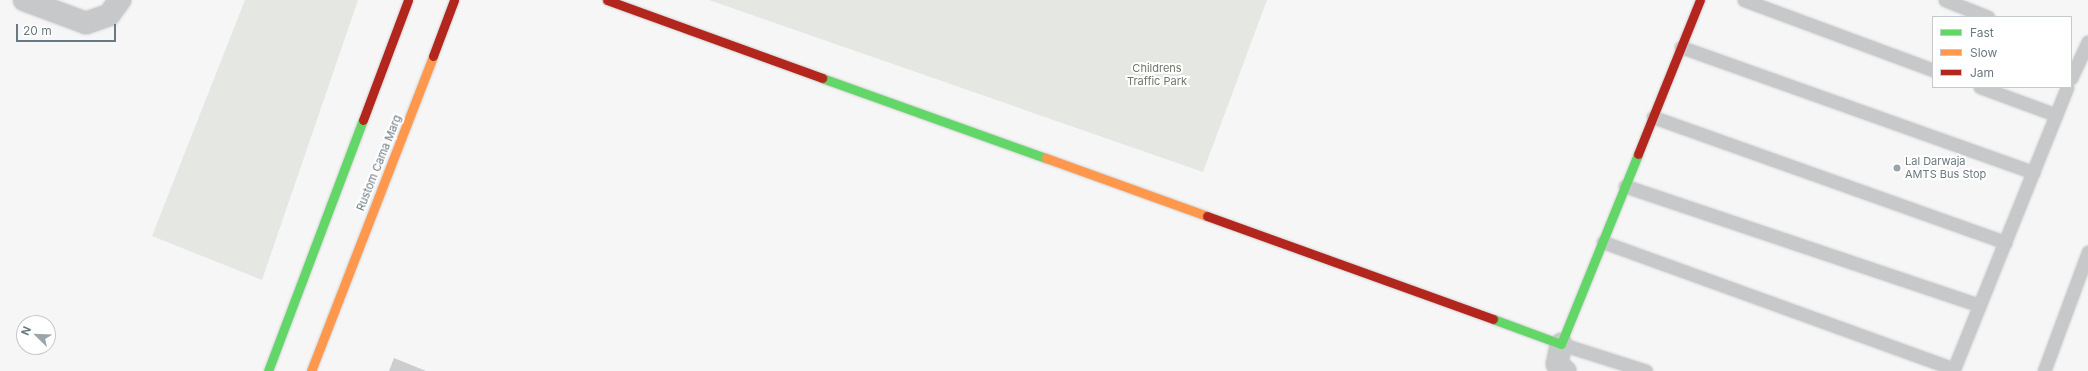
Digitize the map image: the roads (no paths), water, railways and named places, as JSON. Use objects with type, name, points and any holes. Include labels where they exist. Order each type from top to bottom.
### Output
[{"type":"street","points":[[24,0],[86,23],[109,15],[120,0]]},
{"type":"street","points":[[268,371],[287,316],[408,0]]},
{"type":"street","name":"Rustom Cama Marg","points":[[311,371],[454,0]]},
{"type":"street","points":[[607,0],[1561,344]]},
{"type":"street","points":[[1565,371],[1557,364],[1561,344],[1700,0]]},
{"type":"lane","points":[[1744,0],[1932,70]]},
{"type":"lane","points":[[1945,0],[1985,16]]},
{"type":"lane","points":[[2072,73],[2076,52],[2088,42]]},
{"type":"lane","points":[[1681,47],[2033,172]]},
{"type":"lane","points":[[1983,88],[2056,115]]},
{"type":"lane","points":[[1602,242],[1954,370],[2067,88]]},
{"type":"lane","points":[[1653,117],[2005,242]]},
{"type":"lane","points":[[1625,186],[1979,305]]},
{"type":"lane","points":[[2044,371],[2088,252]]},
{"type":"lane","points":[[1561,344],[1646,371]]},
{"type":"place","name":"Lal Darwaja AMTS Bus Stop","points":[[1897,168]]},
{"type":"park label","name":"Childrens Traffic Park","points":[[1157,75]]}]
